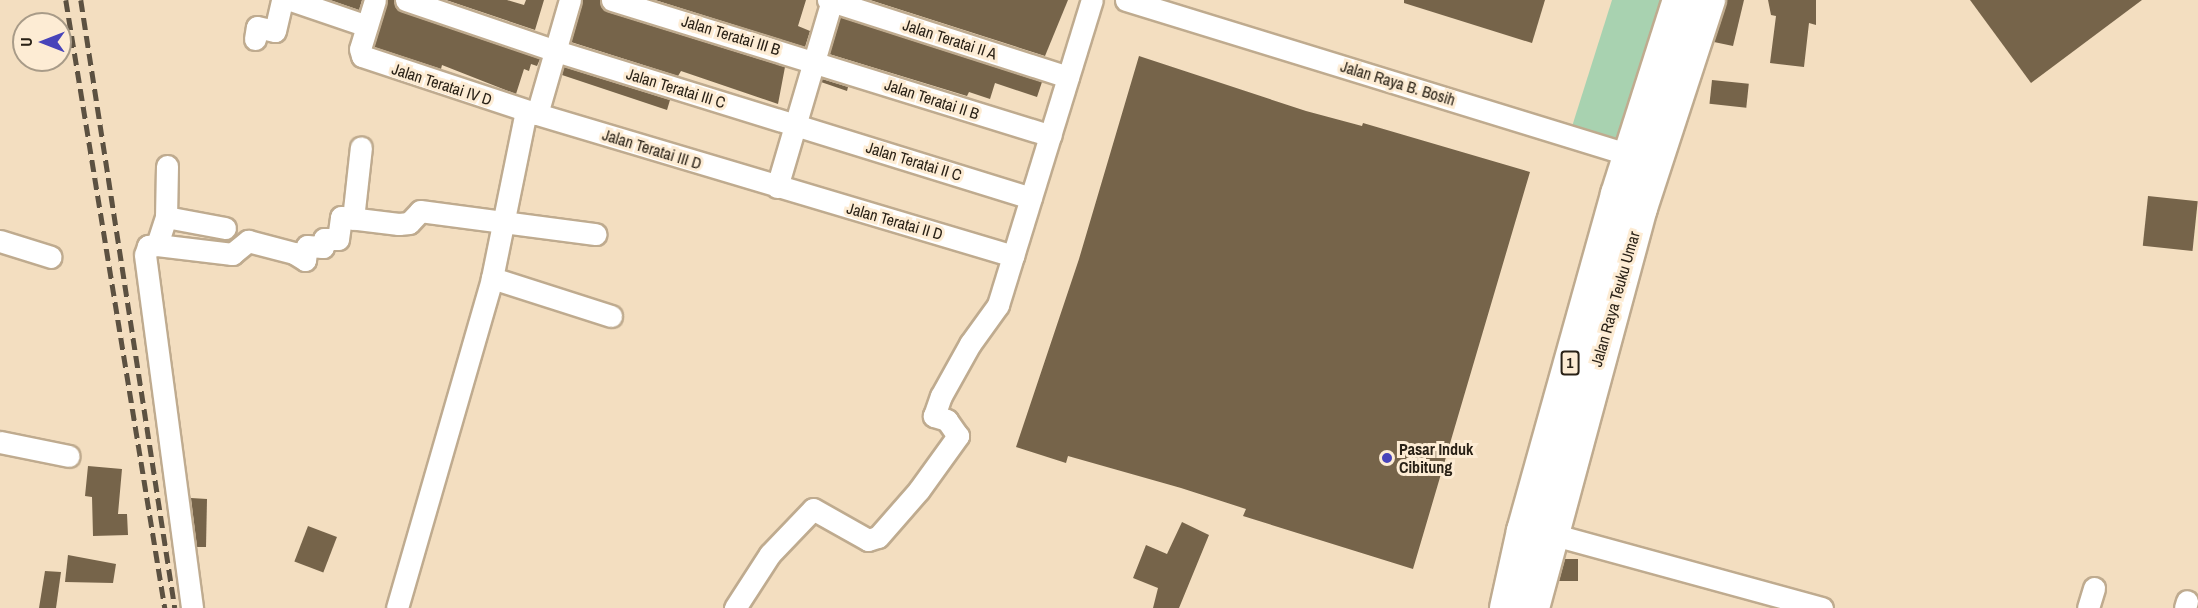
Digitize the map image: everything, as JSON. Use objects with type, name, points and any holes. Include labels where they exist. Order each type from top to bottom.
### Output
[{"type":"highway","name":"Jalan Raya Teuku Umar","points":[[1520,604],[1523,531],[1630,154],[1679,0]]},
{"type":"highway","name":"Jalan Raya Teuku Umar","points":[[1520,604],[1551,534],[1648,189],[1709,0]]},
{"type":"street","points":[[255,39],[257,27],[275,31],[293,1],[367,26],[375,0]]},
{"type":"street","name":"Jalan Teratai III C","points":[[406,0],[556,51],[796,125]]},
{"type":"street","points":[[397,608],[492,278],[532,112],[556,51],[570,0]]},
{"type":"street","name":"Jalan Teratai III B","points":[[612,0],[814,61]]},
{"type":"street","points":[[777,187],[830,0]]},
{"type":"street","name":"Jalan Teratai II A","points":[[830,0],[1068,77]]},
{"type":"street","points":[[735,608],[770,554],[813,509],[873,540],[920,490],[958,436],[946,420],[934,416],[941,396],[998,305],[1092,0]]},
{"type":"street","name":"Jalan Raya B. Bosih","points":[[1126,0],[1630,154]]},
{"type":"street","name":"Jalan Teratai IV D","points":[[367,26],[360,54],[427,80],[532,112]]},
{"type":"street","name":"Jalan Teratai II B","points":[[814,61],[1050,136]]},
{"type":"street","name":"Jalan Teratai III D","points":[[532,112],[777,187]]},
{"type":"street","name":"Jalan Teratai II C","points":[[796,125],[1031,198]]},
{"type":"street","points":[[353,219],[361,147]]},
{"type":"street","points":[[1630,154],[1639,162],[1648,189]]},
{"type":"street","points":[[157,245],[166,217],[167,166]]},
{"type":"street","name":"Jalan Teratai II D","points":[[777,187],[1013,256]]},
{"type":"street","points":[[192,608],[145,255],[148,246],[157,245],[232,254],[248,241],[294,253],[305,260],[307,246],[323,247],[324,239],[337,240],[340,218],[399,224],[409,223],[420,211],[595,234]]},
{"type":"street","points":[[166,217],[225,228]]},
{"type":"street","points":[[0,241],[51,257]]},
{"type":"street","points":[[492,278],[611,316]]},
{"type":"street","points":[[0,442],[69,456]]},
{"type":"street","points":[[1551,534],[1822,608]]},
{"type":"green space","points":[[1612,0],[1709,0],[1645,176],[1569,136]]},
{"type":"building","points":[[330,0],[362,0],[359,10]]},
{"type":"building","points":[[387,0],[394,0],[402,12],[540,59],[537,66],[531,64],[529,71],[524,69],[516,94],[442,65],[441,69],[374,47]]},
{"type":"building","points":[[446,0],[507,0],[524,5],[526,0],[544,0],[535,30]]},
{"type":"building","points":[[582,0],[600,0],[608,12],[785,67],[778,104],[681,71],[678,76],[571,42]]},
{"type":"building","points":[[655,0],[806,0],[798,26],[810,31],[805,47]]},
{"type":"building","points":[[870,0],[1068,0],[1045,56]]},
{"type":"building","points":[[1404,0],[1545,0],[1532,43],[1404,3]]},
{"type":"building","points":[[1726,0],[1744,0],[1733,46],[1714,42]]},
{"type":"building","points":[[1768,0],[1816,0],[1816,25],[1809,23],[1804,67],[1770,63],[1776,16],[1771,15]]},
{"type":"building","points":[[1970,0],[2142,0],[2031,83]]},
{"type":"building","points":[[840,17],[1042,82],[1037,97],[995,83],[990,99],[969,92],[967,96],[829,54]]},
{"type":"building","points":[[1139,56],[1306,111],[1362,126],[1363,123],[1530,172],[1413,569],[1243,516],[1246,509],[1181,488],[1068,456],[1066,463],[1016,447],[1079,259]]},
{"type":"building","points":[[564,67],[670,100],[667,110],[562,75]]},
{"type":"building","points":[[822,79],[848,87],[847,91],[821,82]]},
{"type":"building","points":[[1712,80],[1749,84],[1746,108],[1709,104]]},
{"type":"building","points":[[2148,196],[2198,201],[2192,251],[2143,246]]},
{"type":"building","points":[[88,466],[122,469],[118,514],[127,514],[128,535],[93,536],[92,497],[85,496]]},
{"type":"building","points":[[191,498],[207,499],[206,547],[197,547]]},
{"type":"building","points":[[1182,522],[1209,535],[1179,608],[1153,608],[1158,588],[1133,578],[1146,545],[1167,554]]},
{"type":"building","points":[[308,526],[337,537],[323,573],[294,561]]},
{"type":"building","points":[[68,555],[116,564],[113,583],[65,582]]},
{"type":"building","points":[[1565,559],[1578,559],[1578,581],[1559,581]]},
{"type":"building","points":[[45,571],[61,572],[56,608],[39,608]]},
{"type":"railway","points":[[66,0],[165,608]]},
{"type":"railway","points":[[81,0],[175,608]]},
{"type":"place","name":"Pasar Induk Cibitung","points":[[1387,458]]}]
